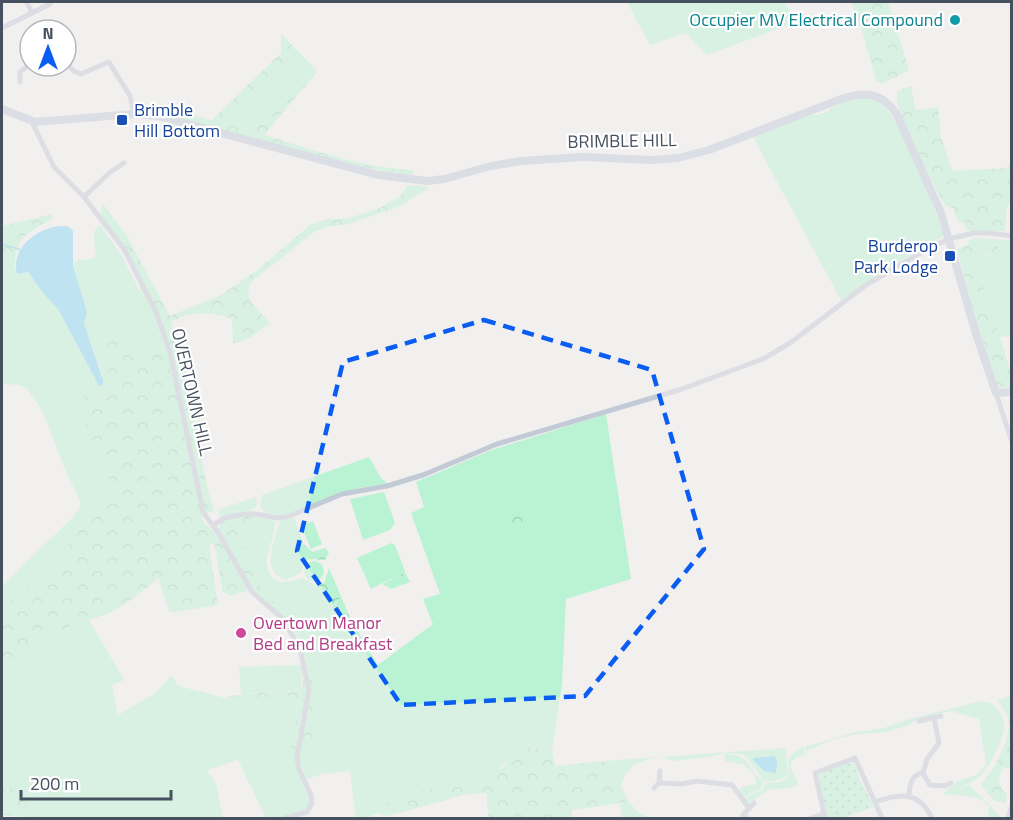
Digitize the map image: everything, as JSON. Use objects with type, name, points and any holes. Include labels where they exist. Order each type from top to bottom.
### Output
[{"type":"main road","name":"BRIMBLE HILL","points":[[32,122],[134,114],[184,122],[378,175],[427,181],[521,161],[584,157],[652,160],[678,158],[708,150],[841,99],[871,94],[886,102],[900,121],[933,192],[996,393]]},
{"type":"main road","points":[[2,109],[32,122]]},
{"type":"main road","points":[[996,393],[1011,392]]},
{"type":"street","points":[[27,3],[32,13]]},
{"type":"street","points":[[2,28],[50,4]]},
{"type":"street","points":[[105,54],[130,96],[134,114]]},
{"type":"street","points":[[78,73],[81,74],[109,62]]},
{"type":"street","points":[[10,79],[19,80],[20,78]]},
{"type":"street","name":"OVERTOWN HILL","points":[[32,122],[52,164],[84,197],[126,253],[161,322],[174,366],[202,507],[252,592],[283,619],[297,643],[305,666],[309,697],[297,761],[310,791],[312,803],[307,812],[285,819]]},
{"type":"street","points":[[84,197],[109,173],[124,163]]},
{"type":"street","points":[[213,525],[225,518],[244,514],[287,517],[342,494],[377,488],[423,475],[497,444],[679,390],[745,367],[790,343],[882,275],[929,248],[949,239],[981,233],[1011,236]]},
{"type":"street","points":[[996,393],[1009,426],[1011,442]]},
{"type":"street","points":[[919,721],[942,716]]},
{"type":"street","points":[[934,718],[939,743],[927,759],[923,773],[930,785],[942,786],[951,783]]},
{"type":"street","points":[[811,819],[824,816],[815,773],[855,758],[882,819]]},
{"type":"street","points":[[654,788],[659,783],[660,771]]},
{"type":"street","points":[[909,797],[912,778],[916,774],[923,773]]},
{"type":"street","points":[[659,783],[682,784],[697,781],[732,785],[751,805],[743,817]]},
{"type":"street","points":[[875,802],[892,797],[909,797],[923,802],[932,819]]},
{"type":"street","points":[[1008,819],[1011,805]]},
{"type":"highlighted area","points":[[484,320],[652,370],[704,549],[585,696],[401,705],[297,551],[343,362]]},
{"type":"green space","points":[[627,2],[784,2],[796,22],[707,55],[686,33],[650,45]]},
{"type":"green space","points":[[851,2],[888,2],[909,70],[882,84],[876,81],[863,33]]},
{"type":"green space","points":[[281,34],[300,53],[228,124],[250,131],[267,112],[279,105],[314,68],[317,72],[264,135],[356,162],[413,170],[413,174],[407,176],[180,129],[169,135],[167,122],[141,111],[136,101],[212,120],[281,53]]},
{"type":"green space","points":[[300,53],[314,68],[279,105],[267,112],[250,131],[227,124]]},
{"type":"green space","points":[[911,86],[916,110],[938,107],[941,137],[954,171],[1007,168],[1011,159],[1011,202],[1007,207],[1005,231],[966,231],[964,222],[959,223],[953,208],[946,206],[915,149],[901,116],[897,91]]},
{"type":"green space","points":[[862,97],[880,102],[897,125],[926,186],[944,236],[876,275],[842,302],[753,137],[807,115],[818,115],[846,101]]},
{"type":"green space","points":[[420,185],[429,188],[398,207],[348,224],[327,227],[314,232],[250,283],[248,296],[270,323],[251,337],[233,344],[232,319],[216,315],[194,314],[171,322],[178,345],[187,352],[189,359],[185,362],[185,367],[214,511],[207,513],[199,504],[203,522],[216,534],[220,524],[219,509],[224,508],[250,517],[251,520],[243,539],[243,547],[260,586],[308,638],[300,641],[287,620],[260,598],[253,589],[231,596],[223,592],[214,543],[209,545],[218,605],[169,611],[158,578],[112,612],[80,620],[2,668],[2,606],[22,590],[48,577],[79,530],[106,504],[110,495],[107,466],[86,429],[81,405],[85,394],[91,393],[107,398],[110,393],[111,382],[103,353],[104,331],[115,333],[125,354],[133,357],[164,350],[159,329],[143,298],[131,257],[100,214],[103,204],[127,236],[170,316],[221,295],[260,268],[310,225],[327,219],[345,219],[378,209],[401,196],[407,186]]},
{"type":"green space","points":[[52,214],[52,219],[24,237],[17,249],[15,268],[2,272],[2,226]]},
{"type":"green space","points":[[100,225],[122,256],[159,329],[164,350],[133,357],[125,354],[104,355],[111,377],[111,393],[108,398],[91,393],[85,394],[81,405],[82,416],[107,466],[110,495],[106,504],[79,530],[48,577],[22,590],[2,606],[2,586],[72,518],[81,503],[43,412],[27,389],[21,385],[2,384],[2,272],[15,268],[17,274],[28,272],[58,309],[99,386],[102,374],[84,323],[87,312],[73,266],[79,259],[87,260],[96,257],[94,235]]},
{"type":"green space","points":[[976,238],[1006,240],[995,251],[975,259],[1011,372],[1011,388],[997,387],[980,340],[957,249],[969,244],[968,240]]},
{"type":"green space","points":[[1006,240],[1011,241],[1011,336],[999,337],[974,259],[990,254]]},
{"type":"green space","points":[[606,414],[631,579],[566,599],[562,684],[552,751],[534,748],[513,753],[501,767],[473,788],[439,802],[386,816],[378,813],[365,818],[356,818],[350,771],[322,774],[307,779],[300,762],[323,711],[314,698],[312,677],[300,641],[307,638],[260,586],[243,547],[245,531],[251,520],[245,515],[257,515],[275,521],[266,561],[271,576],[279,582],[304,578],[319,588],[338,625],[351,620],[378,665],[433,624],[423,599],[440,594],[411,513],[424,507],[416,482],[489,451]]},
{"type":"green space","points":[[369,457],[381,478],[388,484],[351,490],[290,514],[268,513],[260,507],[262,495]]},
{"type":"green space","points":[[384,492],[395,523],[390,530],[363,540],[350,499]]},
{"type":"green space","points":[[256,497],[257,505],[250,511],[237,512],[224,508]]},
{"type":"green space","points":[[511,506],[525,513],[519,525],[514,526],[502,519]]},
{"type":"green space","points":[[294,517],[308,559],[301,573],[286,580],[273,570],[271,555],[280,521]]},
{"type":"green space","points":[[313,521],[322,544],[311,549],[301,525]]},
{"type":"green space","points":[[391,543],[395,545],[406,574],[401,574],[371,589],[357,558]]},
{"type":"green space","points":[[303,544],[313,552],[325,548],[329,553],[325,560],[308,559]]},
{"type":"green space","points":[[314,561],[321,564],[324,571],[321,578],[314,581],[307,578],[304,571],[307,564]]},
{"type":"green space","points":[[329,568],[349,615],[336,606],[339,594],[324,583]]},
{"type":"green space","points":[[401,574],[406,574],[410,582],[391,589],[383,584]]},
{"type":"green space","points":[[324,583],[339,594],[340,598],[335,604],[349,615],[351,620],[338,625],[319,588],[313,585]]},
{"type":"green space","points":[[80,620],[89,620],[124,680],[112,685],[118,715],[157,692],[171,676],[179,686],[229,699],[231,706],[300,698],[291,747],[310,801],[308,807],[292,816],[266,818],[238,760],[207,770],[216,784],[223,818],[37,818],[29,805],[11,788],[2,790],[2,668]]},
{"type":"green space","points":[[300,641],[312,677],[314,698],[323,711],[305,756],[296,767],[291,747],[300,698],[231,706],[228,696],[302,689]]},
{"type":"green space","points":[[302,665],[302,689],[241,694],[239,667]]},
{"type":"green space","points":[[1011,696],[1011,768],[1002,769],[999,780],[1000,786],[1007,794],[1006,803],[995,801],[982,787],[983,781],[1000,755],[1008,732],[1008,718],[997,700]]},
{"type":"green space","points":[[981,701],[991,703],[1002,716],[1004,724],[1001,740],[993,758],[979,777],[953,789],[944,791],[958,781],[977,775],[986,764],[979,719],[951,711],[918,719],[906,726],[886,732],[857,734],[831,740],[807,751],[805,747],[856,732],[884,728],[906,720]]},
{"type":"green space","points":[[516,746],[552,751],[555,766],[604,761],[627,802],[572,810],[572,818],[489,818],[486,793],[463,795],[386,816],[378,813],[387,803],[438,785],[470,783],[504,767]]},
{"type":"green space","points":[[803,747],[806,754],[794,759],[791,765],[798,783],[795,787],[768,790],[750,803],[744,801],[751,794],[761,791],[766,783],[787,779],[788,760],[794,752]]},
{"type":"green space","points":[[785,748],[788,773],[785,778],[768,782],[763,780],[747,757],[741,754],[725,753],[676,761],[661,757],[648,759],[632,766],[621,785],[632,805],[644,816],[650,818],[622,818],[620,804],[627,802],[604,761]]},
{"type":"green space","points":[[724,754],[740,756],[748,763],[764,782],[760,790],[750,793],[743,800],[739,790],[742,787],[756,784],[755,775],[743,764],[725,761]]},
{"type":"green space","points":[[848,762],[856,766],[858,776],[874,807],[843,818],[829,818],[826,816],[818,775]]},
{"type":"green space","points":[[969,785],[1000,818],[988,818],[989,807],[980,799],[945,795],[944,792]]},
{"type":"green space","points":[[11,788],[29,805],[37,818],[2,815],[2,790]]},
{"type":"water","points":[[65,226],[73,231],[73,266],[87,312],[84,323],[103,380],[103,385],[99,386],[58,309],[28,272],[17,274],[18,255],[29,240],[46,229]]},
{"type":"water","points":[[774,756],[777,760],[776,773],[764,771],[753,760],[754,758]]},
{"type":"waterway","points":[[2,244],[21,250]]},
{"type":"place","name":"Occupier MV Electrical Compound","points":[[955,20]]},
{"type":"place","name":"Brimble Hill Bottom","points":[[122,120]]},
{"type":"place","name":"Burderop Park Lodge","points":[[950,256]]},
{"type":"place","name":"Overtown Manor Bed and Breakfast","points":[[241,633]]}]
